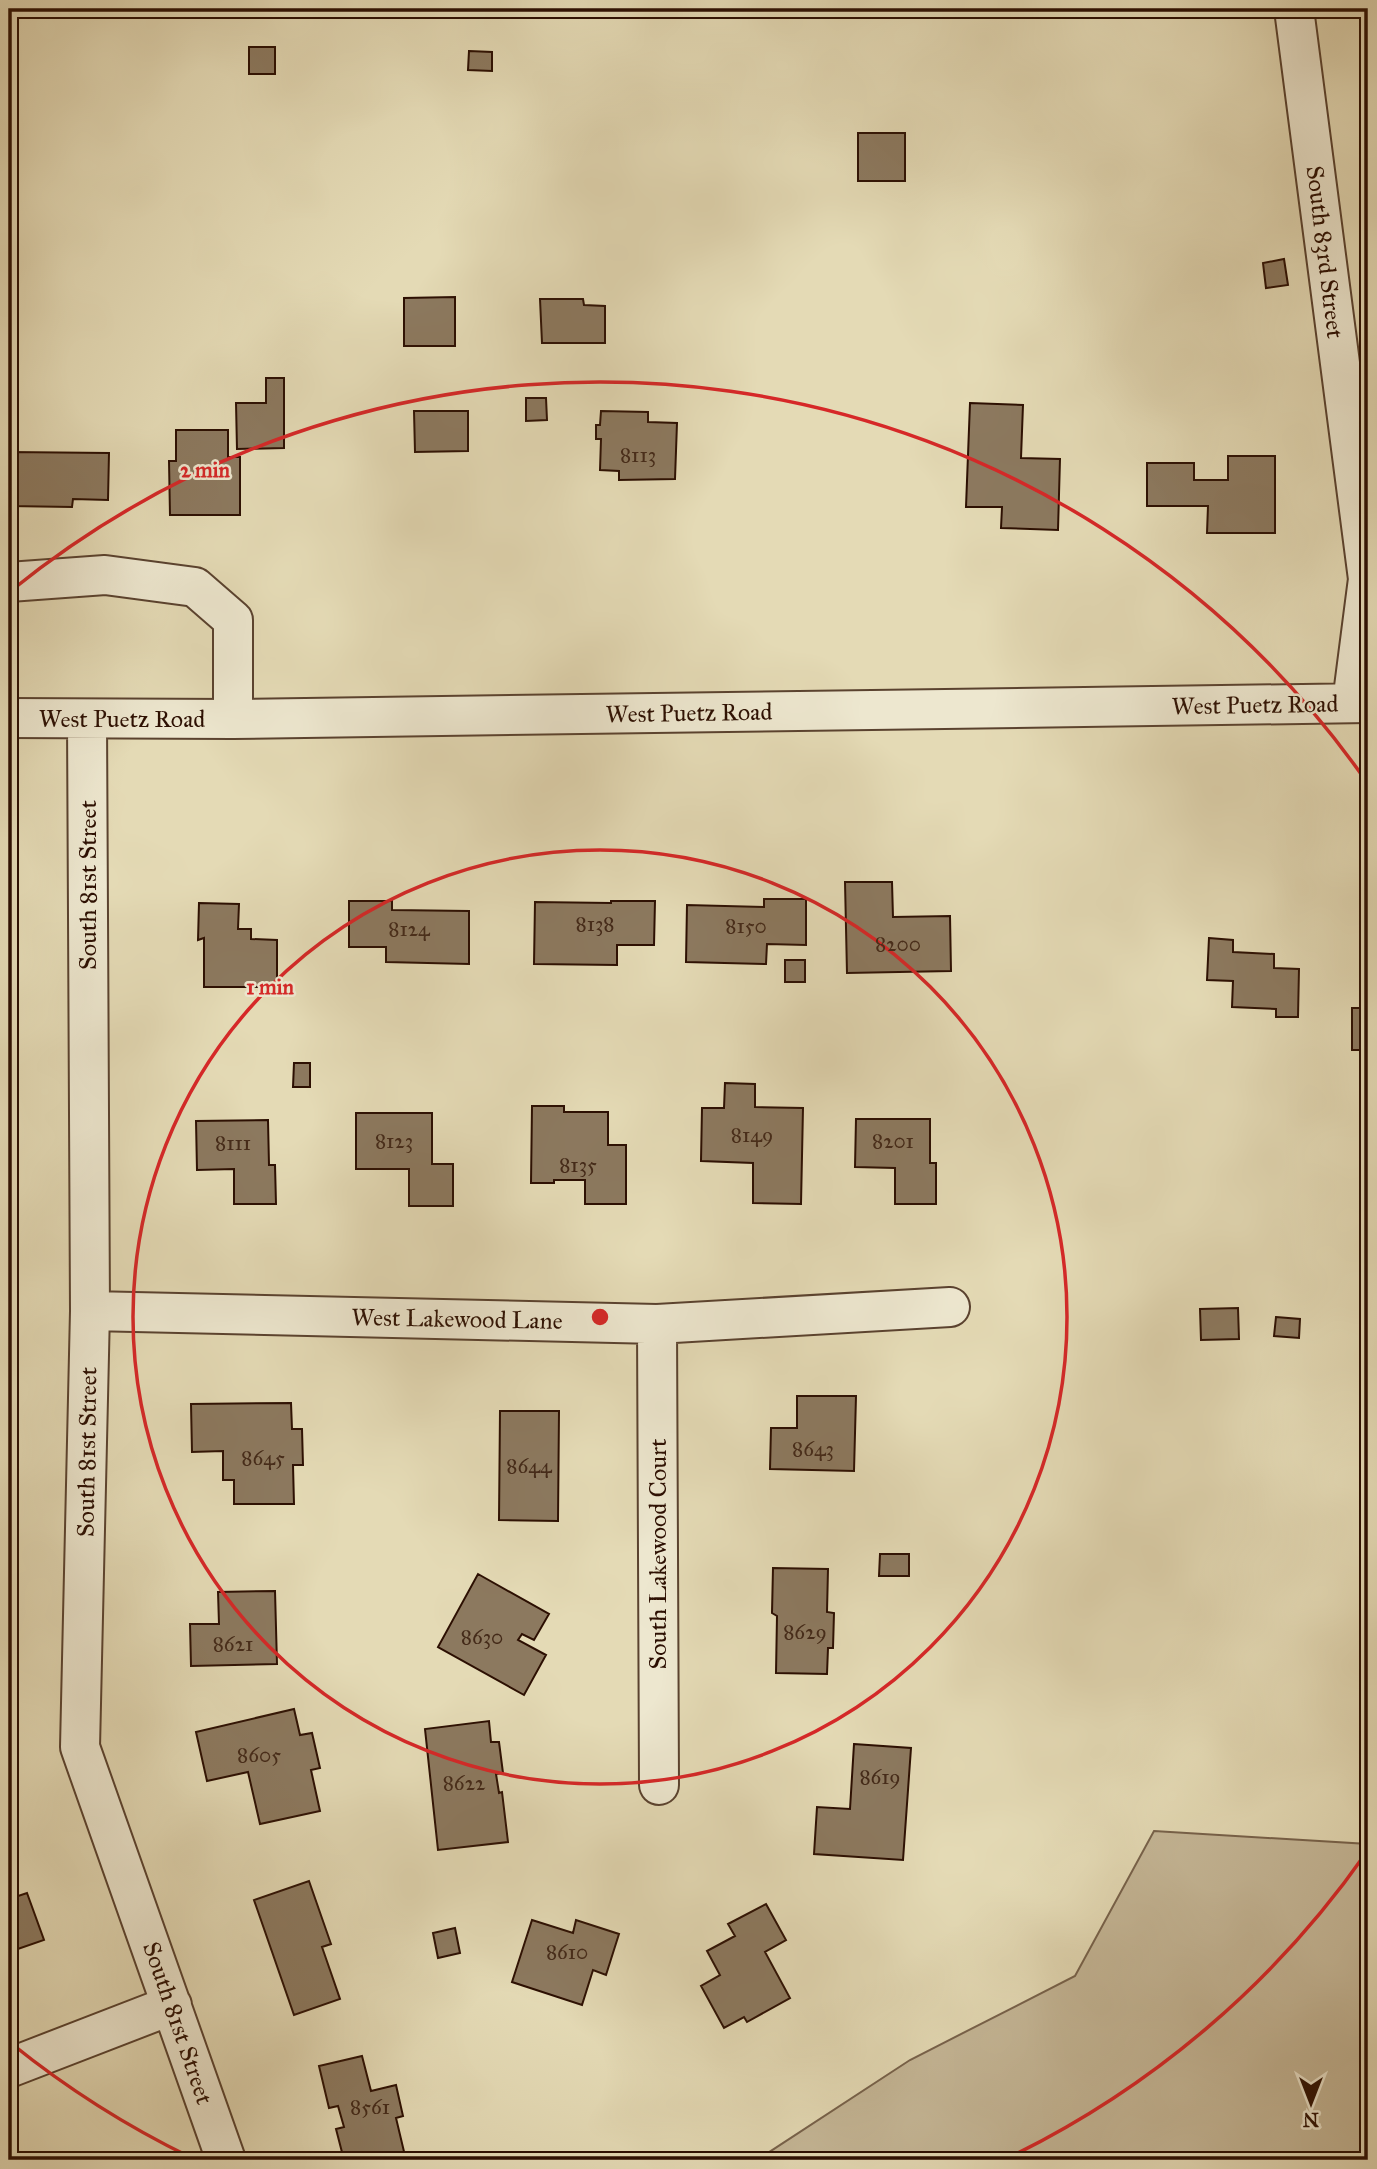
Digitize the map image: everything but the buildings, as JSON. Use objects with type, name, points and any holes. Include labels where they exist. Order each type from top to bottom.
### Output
[{"type":"street","name":"South 83rd Street","points":[[1294,9],[1368,579],[1360,703]]},
{"type":"street","points":[[9,582],[105,575],[195,587],[233,620],[233,719]]},
{"type":"street","name":"West Puetz Road","points":[[9,718],[233,719],[1360,703]]},
{"type":"street","name":"South 81st Street","points":[[87,719],[90,1311],[80,1747],[226,2160]]},
{"type":"street","name":"West Lakewood Lane","points":[[90,1311],[657,1324],[950,1307]]},
{"type":"street","name":"South Lakewood Court","points":[[657,1324],[659,1785]]},
{"type":"street","points":[[9,2068],[172,2005]]},
{"type":"shaded area","points":[[1154,1831],[1368,1844],[1368,2160],[757,2160],[910,2060],[1075,1976]]}]
